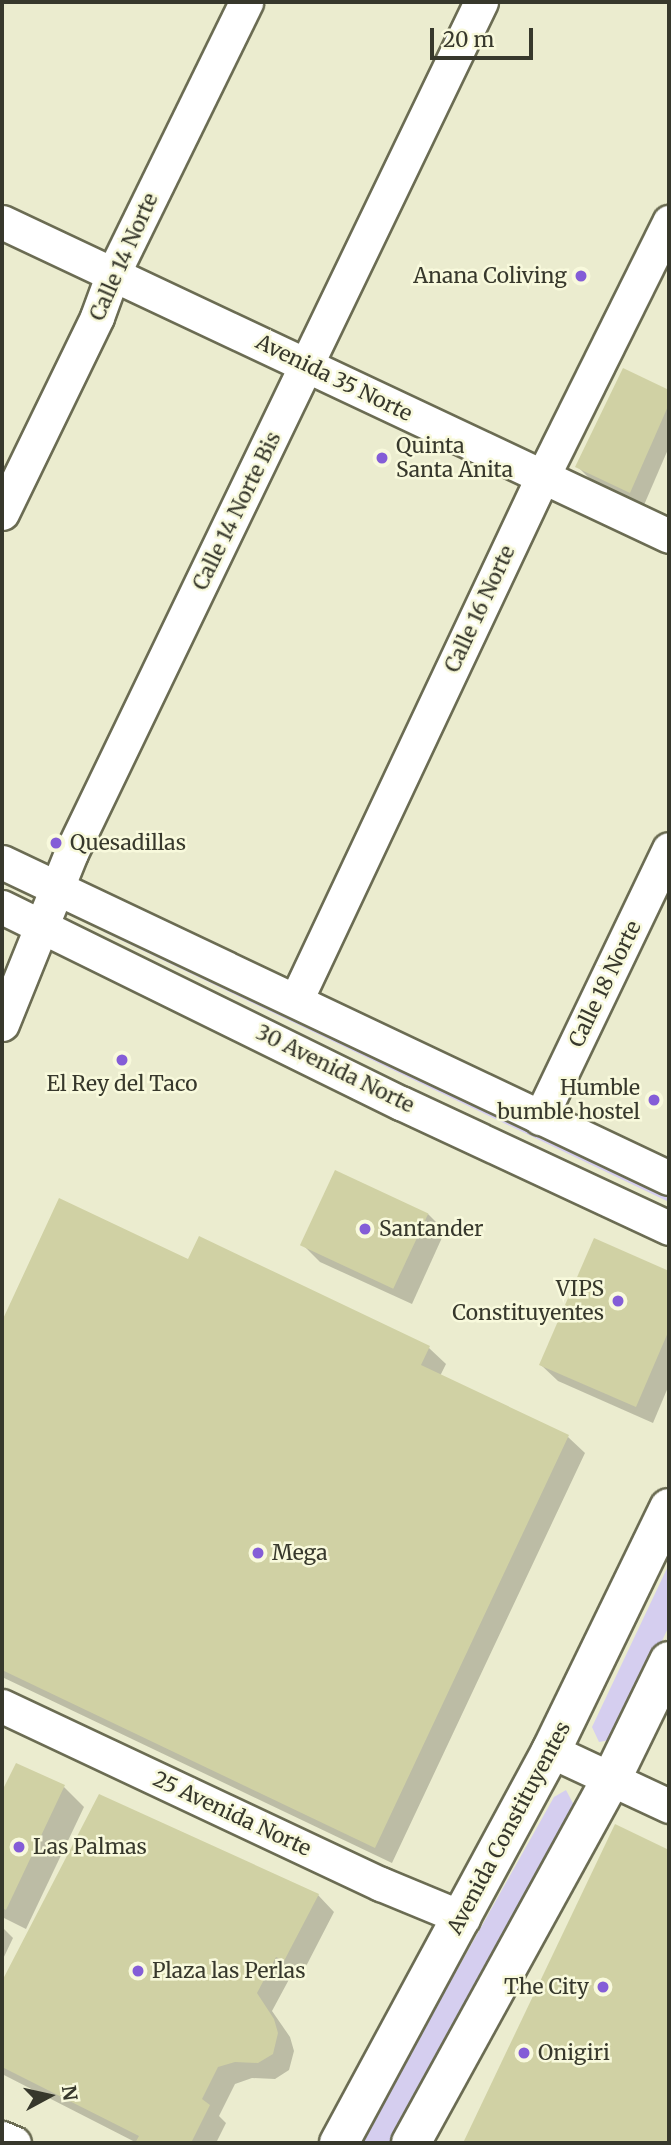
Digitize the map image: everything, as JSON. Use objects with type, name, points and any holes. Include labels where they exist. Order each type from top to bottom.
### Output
[{"type":"main road","name":"Avenida Constituyentes","points":[[339,2143],[551,1751],[669,1508]]},
{"type":"main road","points":[[411,2143],[612,1778],[669,1661]]},
{"type":"street","name":"Calle 14 Norte","points":[[2,513],[97,317],[111,276],[246,2]]},
{"type":"street","name":"Calle 14 Norte Bis","points":[[2,1024],[55,888],[481,2]]},
{"type":"street","name":"Avenida 35 Norte","points":[[2,222],[111,276],[669,536]]},
{"type":"street","name":"Calle 16 Norte","points":[[296,1000],[542,478],[669,222]]},
{"type":"street","name":"Calle 18 Norte","points":[[540,1118],[669,849]]},
{"type":"street","points":[[2,862],[669,1178]]},
{"type":"street","name":"30 Avenida Norte","points":[[2,908],[401,1103],[669,1228]]},
{"type":"street","name":"25 Avenida Norte","points":[[2,1706],[381,1884],[463,1918]]},
{"type":"street","points":[[551,1751],[669,1806]]},
{"type":"street","points":[[2,2138],[14,2143]]},
{"type":"shaded area","points":[[102,926],[669,1193],[669,1202],[104,932]]},
{"type":"shaded area","points":[[669,1564],[669,1626],[616,1739],[599,1742],[592,1727]]},
{"type":"shaded area","points":[[566,1790],[576,1809],[390,2143],[360,2143],[554,1797]]},
{"type":"building","points":[[623,368],[669,390],[669,404],[630,493],[575,467]]},
{"type":"building","name":"Santander","points":[[335,1170],[428,1214],[393,1289],[300,1245]]},
{"type":"building","name":"Mega","points":[[59,1198],[188,1259],[199,1236],[430,1346],[421,1365],[569,1435],[375,1848],[2,1670],[2,1321]]},
{"type":"building","name":"VIPS Constituyentes","points":[[594,1238],[669,1271],[669,1330],[636,1407],[539,1365]]},
{"type":"building","name":"Las Palmas","points":[[16,1763],[65,1785],[6,1910],[2,1908],[2,1786],[4,1787]]},
{"type":"building","name":"Plaza las Perlas","points":[[99,1794],[319,1894],[284,1961],[276,1957],[257,1993],[274,2019],[278,2033],[273,2054],[258,2063],[235,2062],[218,2067],[202,2099],[210,2105],[191,2143],[135,2143],[139,2136],[2,2067],[2,1981]]},
{"type":"building","name":"The City","points":[[615,1824],[669,1850],[669,2143],[463,2143]]},
{"type":"place","name":"Anana Coliving","points":[[581,276]]},
{"type":"place","name":"Quinta Santa Anita","points":[[382,458]]},
{"type":"place","name":"Quesadillas","points":[[56,843]]},
{"type":"place","name":"El Rey del Taco","points":[[122,1060]]},
{"type":"place","name":"Humble bumble hostel","points":[[654,1100]]},
{"type":"place","name":"Santander","points":[[365,1229]]},
{"type":"place","name":"VIPS Constituyentes","points":[[618,1301]]},
{"type":"place","name":"Mega","points":[[258,1553]]},
{"type":"place","name":"Las Palmas","points":[[19,1847]]},
{"type":"place","name":"Plaza las Perlas","points":[[138,1971]]},
{"type":"place","name":"The City","points":[[603,1987]]},
{"type":"place","name":"Onigiri","points":[[524,2053]]}]
